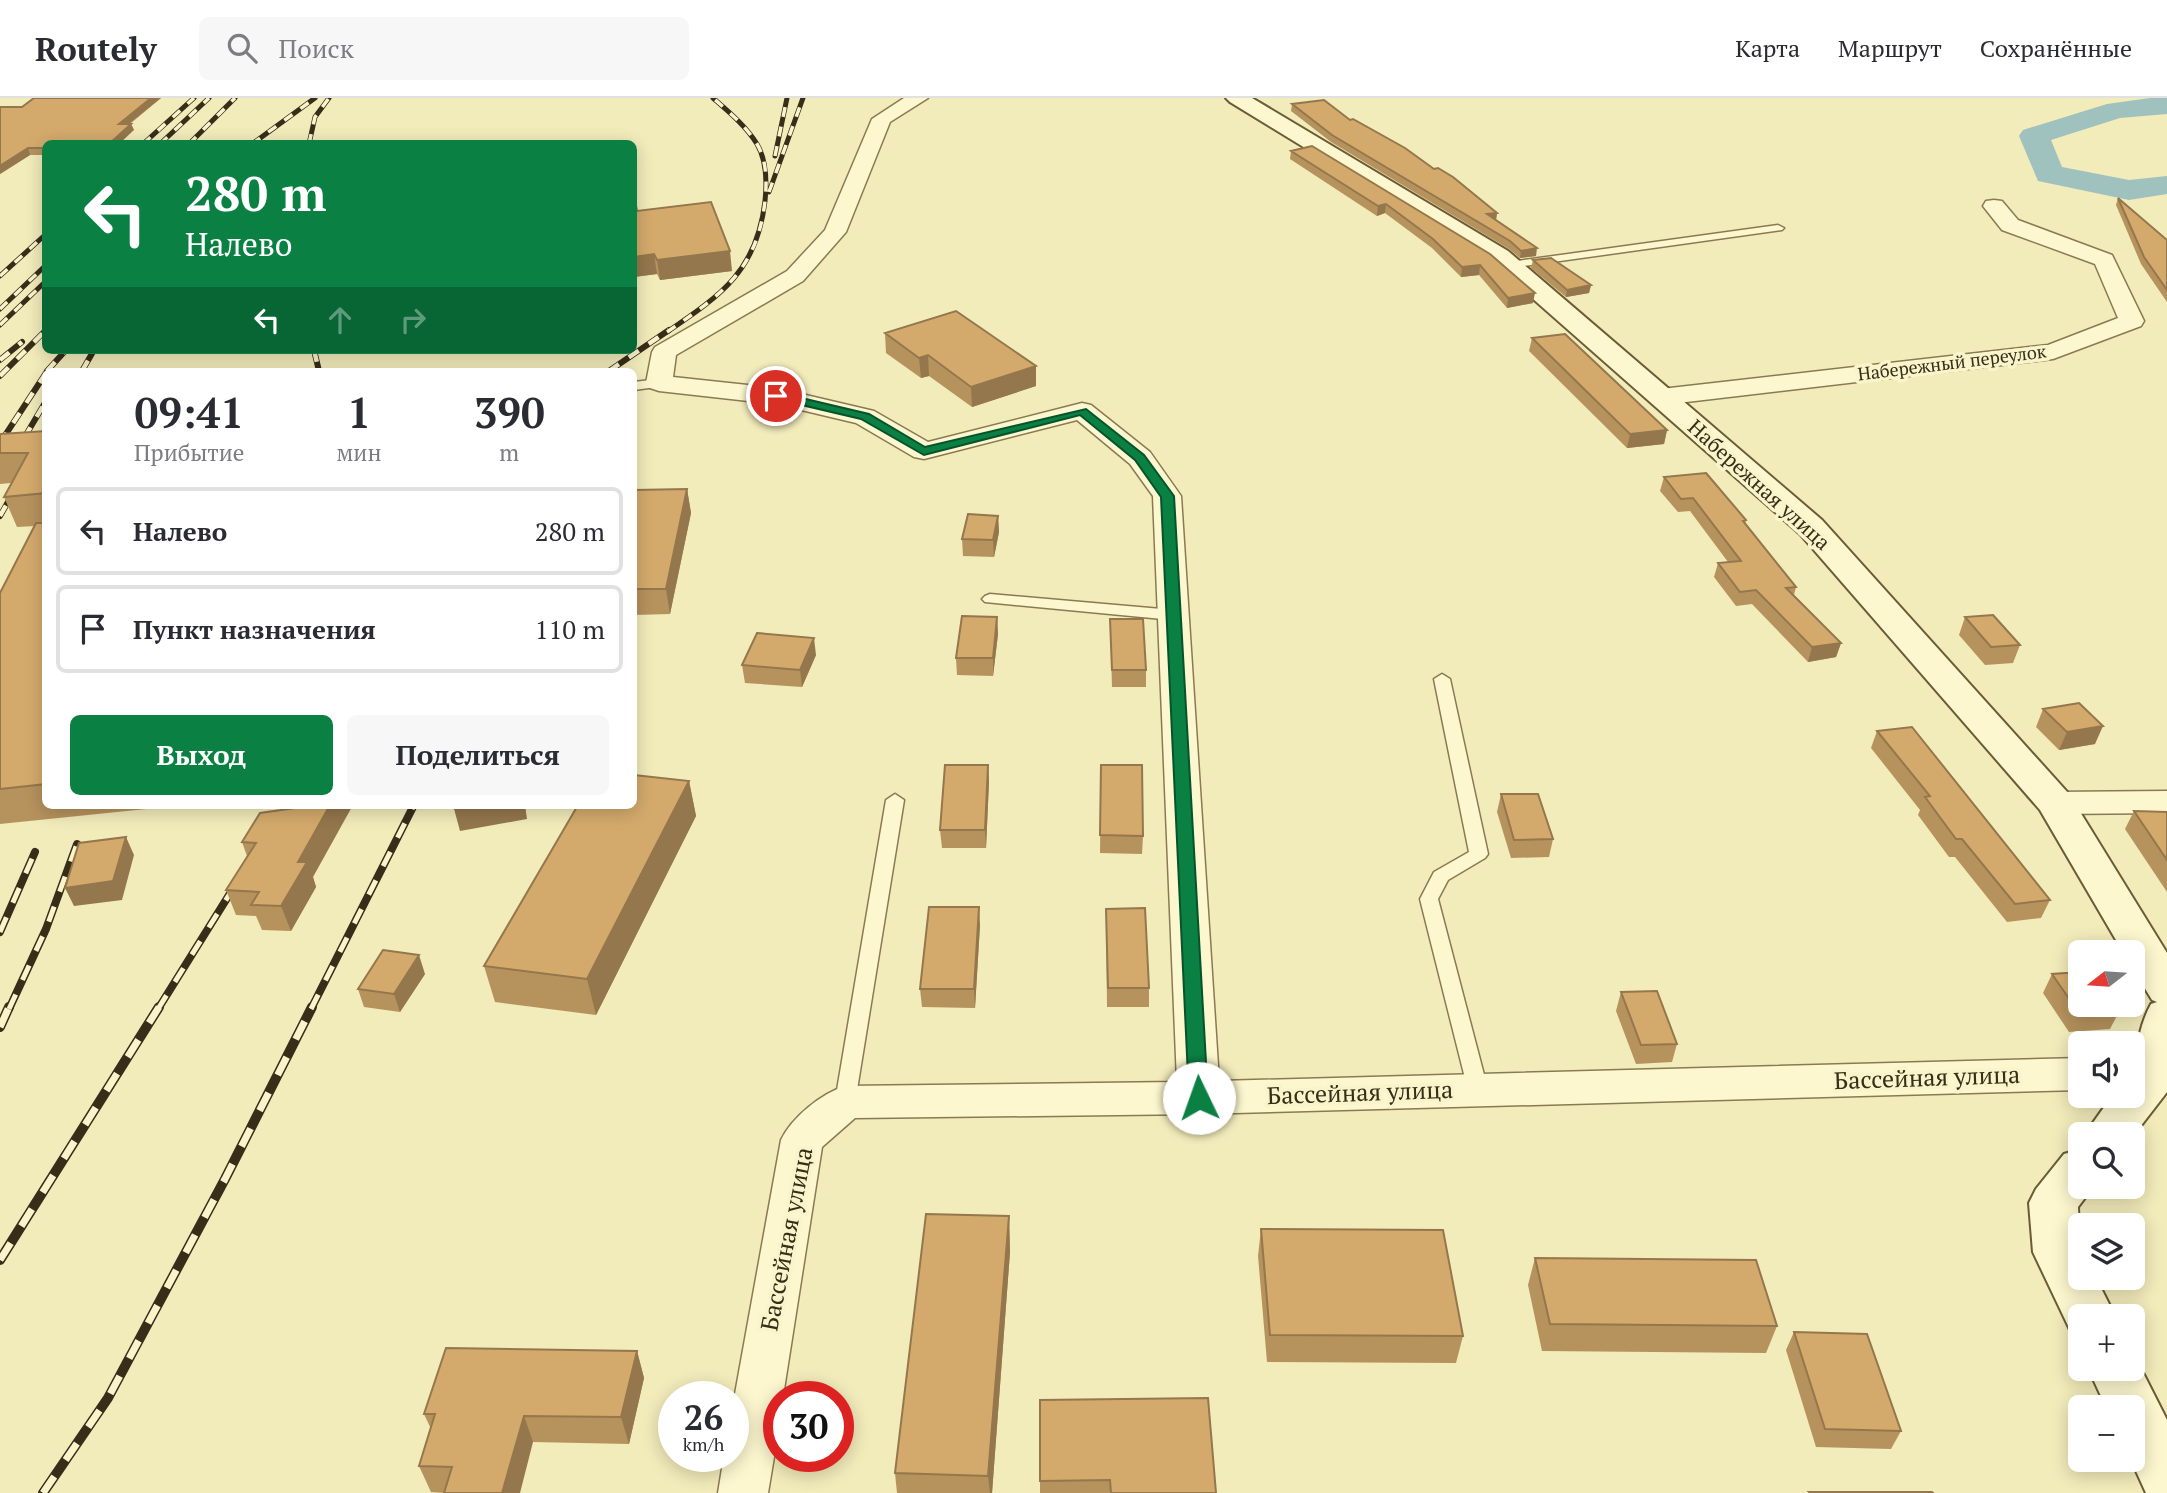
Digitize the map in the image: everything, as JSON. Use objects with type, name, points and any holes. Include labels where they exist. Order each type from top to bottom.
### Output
[{"type":"street","points":[[918,98],[882,119],[835,232],[795,276],[664,352],[646,384],[776,396],[865,417],[924,451],[1082,411],[1140,458],[1167,496],[1199,1098]]},
{"type":"street","name":"Набережная улица","points":[[1237,98],[1499,256],[1811,527],[2055,803],[2167,989]]},
{"type":"street","name":"Набережный переулок","points":[[1661,397],[2053,352],[2132,321],[2104,260],[2010,225],[1994,206]]},
{"type":"street","points":[[2055,803],[2167,802]]},
{"type":"street","points":[[2145,1072],[2167,1015]]},
{"type":"street","name":"Бассейная улица","points":[[743,1493],[802,1140],[845,1102],[1199,1098],[2068,1074]]},
{"type":"street","points":[[2068,1184],[2053,1203],[2058,1252],[2083,1304]]},
{"type":"street","points":[[2145,1432],[2167,1477]]},
{"type":"lane","points":[[1510,265],[1778,228]]},
{"type":"lane","points":[[990,600],[1174,615]]},
{"type":"lane","points":[[1443,679],[1479,854],[1441,876],[1429,899],[1478,1090]]},
{"type":"lane","points":[[845,1102],[895,800]]},
{"type":"building","points":[[34,98],[151,98],[119,124],[131,124],[113,140],[42,140],[42,148],[28,148],[0,166],[0,107],[22,107]]},
{"type":"building","points":[[1324,100],[1350,120],[1353,119],[1405,148],[1434,169],[1438,168],[1453,177],[1497,213],[1487,214],[1537,248],[1521,251],[1510,241],[1332,135],[1292,104]]},
{"type":"building","points":[[1312,146],[1490,254],[1535,293],[1508,298],[1480,265],[1462,267],[1433,239],[1386,204],[1378,206],[1291,151]]},
{"type":"building","points":[[2118,198],[2167,240],[2167,290],[2144,257]]},
{"type":"building","points":[[711,202],[730,251],[657,260],[654,254],[637,257],[637,211]]},
{"type":"building","points":[[1551,258],[1591,285],[1567,290],[1533,260]]},
{"type":"building","points":[[956,311],[1036,366],[971,387],[928,355],[919,358],[885,333]]},
{"type":"building","points":[[1565,334],[1667,430],[1630,434],[1532,338]]},
{"type":"building","points":[[42,431],[42,493],[4,497],[28,453],[0,453],[0,434]]},
{"type":"building","points":[[1706,473],[1746,520],[1743,521],[1796,587],[1786,588],[1841,643],[1812,647],[1756,590],[1740,592],[1718,563],[1741,561],[1693,498],[1681,499],[1664,477]]},
{"type":"building","points":[[687,489],[666,589],[637,589],[637,490]]},
{"type":"building","points":[[968,514],[998,516],[993,540],[962,539]]},
{"type":"building","points":[[36,523],[42,523],[42,784],[0,789],[0,593]]},
{"type":"building","points":[[1993,615],[2020,645],[1991,647],[1965,617]]},
{"type":"building","points":[[962,616],[997,617],[993,658],[956,658]]},
{"type":"building","points":[[1110,619],[1143,619],[1146,670],[1112,670]]},
{"type":"building","points":[[757,633],[814,638],[800,670],[742,665]]},
{"type":"building","points":[[2079,703],[2103,726],[2067,732],[2043,709]]},
{"type":"building","points":[[1912,727],[2050,900],[2015,904],[1962,839],[1956,839],[1925,797],[1930,796],[1877,731]]},
{"type":"building","points":[[945,765],[988,765],[985,830],[940,830]]},
{"type":"building","points":[[1101,765],[1142,765],[1143,836],[1100,835]]},
{"type":"building","points":[[637,775],[689,781],[587,979],[484,966],[576,809],[637,809]]},
{"type":"building","points":[[1501,794],[1538,794],[1553,839],[1514,840]]},
{"type":"building","points":[[289,809],[328,809],[298,862],[307,862],[281,906],[251,905],[259,892],[226,890],[256,843],[242,842],[260,813]]},
{"type":"building","points":[[2134,811],[2167,812],[2167,860]]},
{"type":"building","points":[[126,837],[113,881],[65,888],[79,843]]},
{"type":"building","points":[[929,907],[979,907],[974,989],[920,989]]},
{"type":"building","points":[[1145,908],[1149,988],[1108,988],[1106,909]]},
{"type":"building","points":[[383,950],[419,955],[394,994],[358,989]]},
{"type":"building","points":[[2068,973],[2068,997],[2052,974]]},
{"type":"building","points":[[1657,991],[1677,1044],[1641,1045],[1621,992]]},
{"type":"building","points":[[926,1214],[1009,1216],[988,1476],[895,1473]]},
{"type":"building","points":[[1261,1229],[1443,1230],[1463,1336],[1270,1335]]},
{"type":"building","points":[[1535,1258],[1756,1260],[1777,1326],[1550,1324]]},
{"type":"building","points":[[1794,1332],[1867,1334],[1901,1431],[1825,1429]]},
{"type":"building","points":[[446,1348],[637,1351],[621,1417],[524,1416],[502,1493],[444,1493],[452,1467],[419,1466],[435,1414],[424,1414]]},
{"type":"building","points":[[1208,1398],[1216,1493],[1111,1493],[1110,1480],[1040,1481],[1040,1400]]},
{"type":"building","points":[[1932,1492],[1933,1493],[1810,1493]]},
{"type":"waterway","points":[[2167,105],[2117,110],[2034,136],[2049,174],[2129,190],[2167,185]]},
{"type":"railway","points":[[147,140],[194,98]]},
{"type":"railway","points":[[164,140],[209,98]]},
{"type":"railway","points":[[193,140],[235,98]]},
{"type":"railway","points":[[257,140],[315,98]]},
{"type":"railway","points":[[310,140],[315,117],[329,98]]},
{"type":"railway","points":[[667,332],[704,306],[733,279],[754,246],[761,225],[766,179],[760,151],[753,137],[713,98]]},
{"type":"railway","points":[[775,156],[787,98]]},
{"type":"railway","points":[[769,192],[803,98]]},
{"type":"railway","points":[[0,276],[42,238]]},
{"type":"railway","points":[[0,309],[42,269]]},
{"type":"railway","points":[[0,325],[42,285]]},
{"type":"railway","points":[[637,352],[669,330]]},
{"type":"railway","points":[[0,376],[42,334]]},
{"type":"railway","points":[[0,360],[22,342]]},
{"type":"railway","points":[[50,368],[62,354]]},
{"type":"railway","points":[[84,368],[92,354]]},
{"type":"railway","points":[[315,354],[318,368]]},
{"type":"railway","points":[[613,368],[634,354]]},
{"type":"railway","points":[[0,443],[42,379]]},
{"type":"railway","points":[[0,479],[42,408]]},
{"type":"railway","points":[[0,516],[17,486]]},
{"type":"railway","points":[[311,1009],[412,809]]},
{"type":"railway","points":[[9,1009],[46,929],[77,844]]},
{"type":"railway","points":[[0,932],[35,852]]},
{"type":"railway","points":[[158,1009],[239,879]]},
{"type":"railway","points":[[0,1027],[9,1007]]},
{"type":"railway","points":[[0,1260],[159,1007]]},
{"type":"railway","points":[[43,1493],[108,1398],[225,1179],[312,1007]]},
{"type":"route","points":[[776,396],[865,417],[924,451],[1082,411],[1140,458],[1167,496],[1199,1098]]}]
